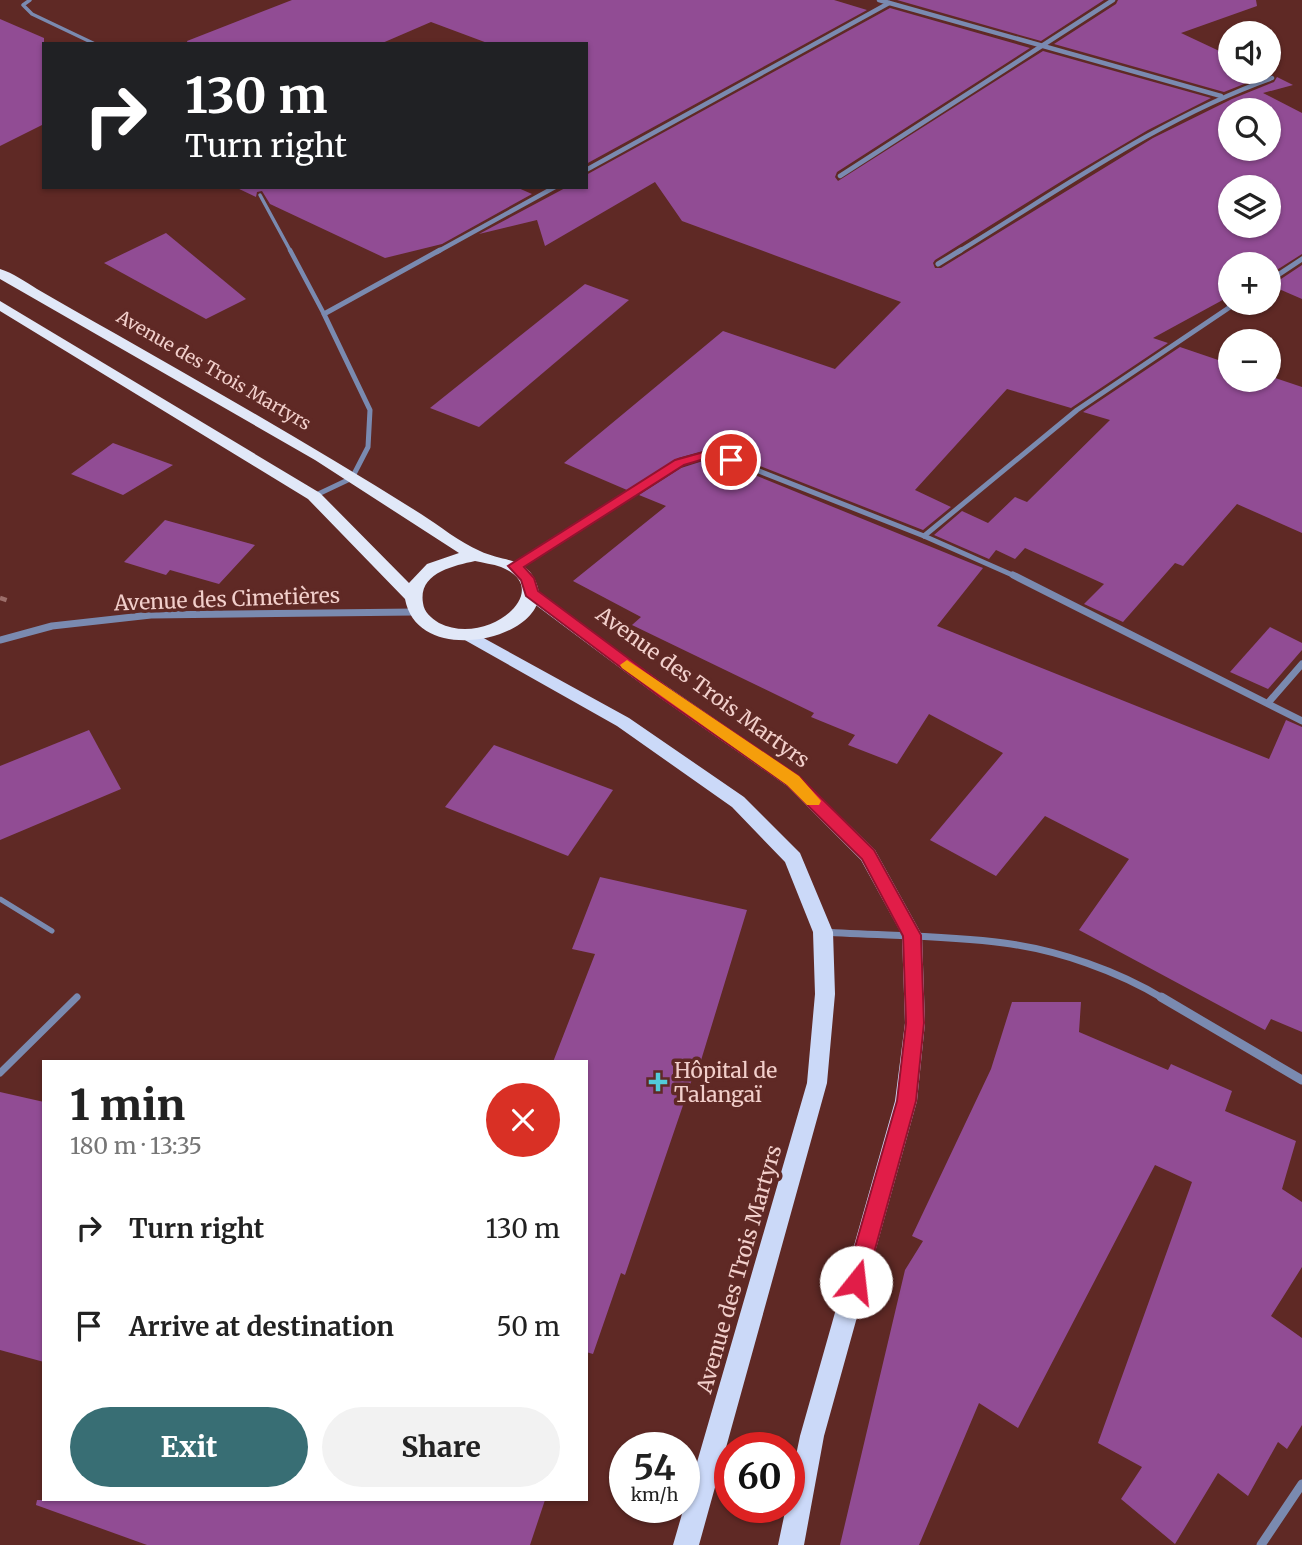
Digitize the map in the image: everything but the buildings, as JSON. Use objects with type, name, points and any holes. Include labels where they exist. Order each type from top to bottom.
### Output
[{"type":"highway","name":"Avenue des Trois Martyrs","points":[[0,273],[352,478],[475,556]]},
{"type":"highway","points":[[0,304],[314,496],[413,604],[426,625],[446,633],[469,635],[493,632],[513,622],[527,609],[531,593],[527,578],[515,566],[496,559],[475,556],[452,560],[432,569],[418,582],[413,604]]},
{"type":"main road","name":"Avenue des Trois Martyrs","points":[[531,593],[665,694],[793,781],[868,855],[912,935],[915,1023],[906,1101],[812,1436],[792,1545]]},
{"type":"main road","name":"Avenue des Trois Martyrs","points":[[469,635],[623,722],[738,802],[793,858],[823,932],[825,994],[817,1083],[686,1545]]},
{"type":"street","points":[[879,0],[1222,96]]},
{"type":"street","points":[[840,176],[1113,0]]},
{"type":"street","points":[[588,169],[890,3]]},
{"type":"street","points":[[938,264],[1158,131],[1222,96],[1255,84]]},
{"type":"street","points":[[314,496],[352,478],[369,447],[370,410],[324,314],[551,189]]},
{"type":"street","points":[[1281,273],[1302,259]]},
{"type":"street","points":[[924,537],[1077,410],[1218,315]]},
{"type":"street","points":[[515,566],[679,463],[704,456],[731,460],[1024,580],[1302,721]]},
{"type":"street","name":"Avenue des Cimetières","points":[[0,640],[52,626],[151,615],[413,604]]},
{"type":"street","points":[[1268,703],[1302,664]]},
{"type":"street","points":[[823,932],[912,935],[1005,943],[1066,958],[1139,984],[1302,1080]]},
{"type":"street","points":[[1261,1545],[1302,1484]]},
{"type":"lane","points":[[30,0],[23,5],[32,14],[91,42]]},
{"type":"lane","points":[[260,195],[324,314]]},
{"type":"lane","points":[[0,899],[52,930]]},
{"type":"lane","points":[[0,1073],[77,997]]},
{"type":"path","points":[[0,598],[9,601]]},
{"type":"slow traffic","points":[[627,665],[793,781],[813,801]]},
{"type":"place","name":"Hôpital de Talangaï","points":[[658,1082]]},
{"type":"route","points":[[731,460],[704,456],[679,463],[515,566],[527,578],[531,593],[665,694],[793,781],[868,855],[912,935],[915,1023],[906,1101],[856,1282]]}]
